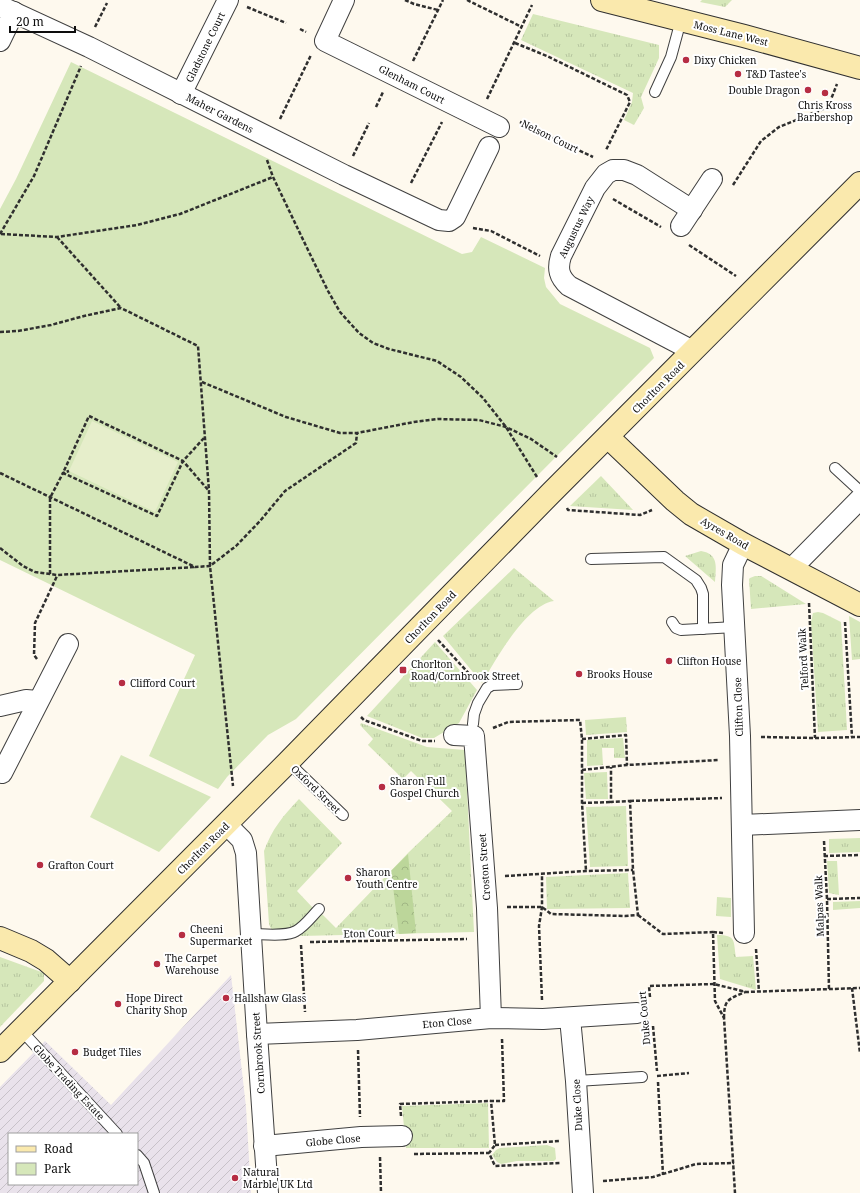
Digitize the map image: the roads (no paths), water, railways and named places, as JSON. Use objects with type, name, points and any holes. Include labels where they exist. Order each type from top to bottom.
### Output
[{"type":"main road","name":"Moss Lane West","points":[[602,0],[852,65]]},
{"type":"main road","name":"Chorlton Road","points":[[0,1051],[288,762],[551,493],[860,183]]},
{"type":"main road","name":"Ayres Road","points":[[608,437],[675,501],[702,521],[852,601]]},
{"type":"main road","points":[[0,938],[30,951],[46,960],[70,981]]},
{"type":"street","name":"Gladstone Court","points":[[182,94],[228,0]]},
{"type":"street","name":"Glenham Court","points":[[344,0],[325,41],[499,127]]},
{"type":"street","name":"Maher Gardens","points":[[7,9],[87,47],[344,175],[401,202],[447,218],[490,147]]},
{"type":"street","points":[[0,41],[7,9]]},
{"type":"street","name":"Augustus Way","points":[[692,210],[637,175],[607,165],[606,174],[595,188],[558,265],[560,277],[569,286],[693,351]]},
{"type":"street","points":[[681,226],[712,179]]},
{"type":"street","points":[[799,574],[860,499]]},
{"type":"street","name":"Clifton Close","points":[[743,544],[733,565],[732,574],[740,736],[740,797],[744,933]]},
{"type":"street","points":[[2,773],[68,644]]},
{"type":"street","points":[[0,706],[26,700],[38,701]]},
{"type":"street","points":[[454,735],[474,730]]},
{"type":"street","name":"Croston Street","points":[[474,730],[487,908],[487,939],[516,1019]]},
{"type":"street","points":[[742,825],[860,820]]},
{"type":"street","name":"Cornbrook Street","points":[[226,824],[242,840],[246,853],[268,1193]]},
{"type":"street","name":"Eton Close","points":[[257,1034],[357,1030],[516,1019],[644,1017]]},
{"type":"street","name":"Duke Close","points":[[570,1018],[576,1080],[583,1188]]},
{"type":"street","name":"Globe Close","points":[[264,1146],[361,1137],[402,1136]]},
{"type":"lane","points":[[655,92],[671,58],[681,20]]},
{"type":"lane","points":[[836,468],[860,491]]},
{"type":"lane","points":[[591,559],[664,557],[696,580],[701,588],[703,594],[702,629]]},
{"type":"lane","points":[[672,622],[676,628],[681,630],[735,628]]},
{"type":"lane","points":[[474,730],[474,714],[478,702],[485,692],[492,685],[517,684]]},
{"type":"lane","name":"Oxford Street","points":[[288,762],[344,815]]},
{"type":"lane","points":[[251,934],[280,934],[294,932],[319,909]]},
{"type":"lane","name":"Globe Trading Estate","points":[[21,1030],[116,1133]]},
{"type":"lane","points":[[576,1080],[642,1077]]},
{"type":"lane","points":[[138,1156],[144,1163],[154,1193]]},
{"type":"place","name":"Dixy Chicken","points":[[686,60]]},
{"type":"place","name":"T&D Tastee's","points":[[738,74]]},
{"type":"place","name":"Double Dragon","points":[[808,90]]},
{"type":"place","name":"Chris Kross Barbershop","points":[[825,93]]},
{"type":"place","name":"Clifton House","points":[[669,661]]},
{"type":"place","name":"Chorlton Road/Cornbrook Street","points":[[403,670]]},
{"type":"place","name":"Brooks House","points":[[579,674]]},
{"type":"place","name":"Clifford Court","points":[[122,683]]},
{"type":"place","name":"Sharon Full Gospel Church","points":[[382,787]]},
{"type":"place","name":"Grafton Court","points":[[40,865]]},
{"type":"place","name":"Sharon Youth Centre","points":[[348,878]]},
{"type":"place","name":"Cheeni Supermarket","points":[[182,935]]},
{"type":"place","name":"The Carpet Warehouse","points":[[157,964]]},
{"type":"place","name":"Hallshaw Glass","points":[[226,998]]},
{"type":"place","name":"Hope Direct Charity Shop","points":[[118,1004]]},
{"type":"place","name":"Budget Tiles","points":[[75,1052]]},
{"type":"place","name":"Natural Marble UK Ltd","points":[[235,1178]]}]
